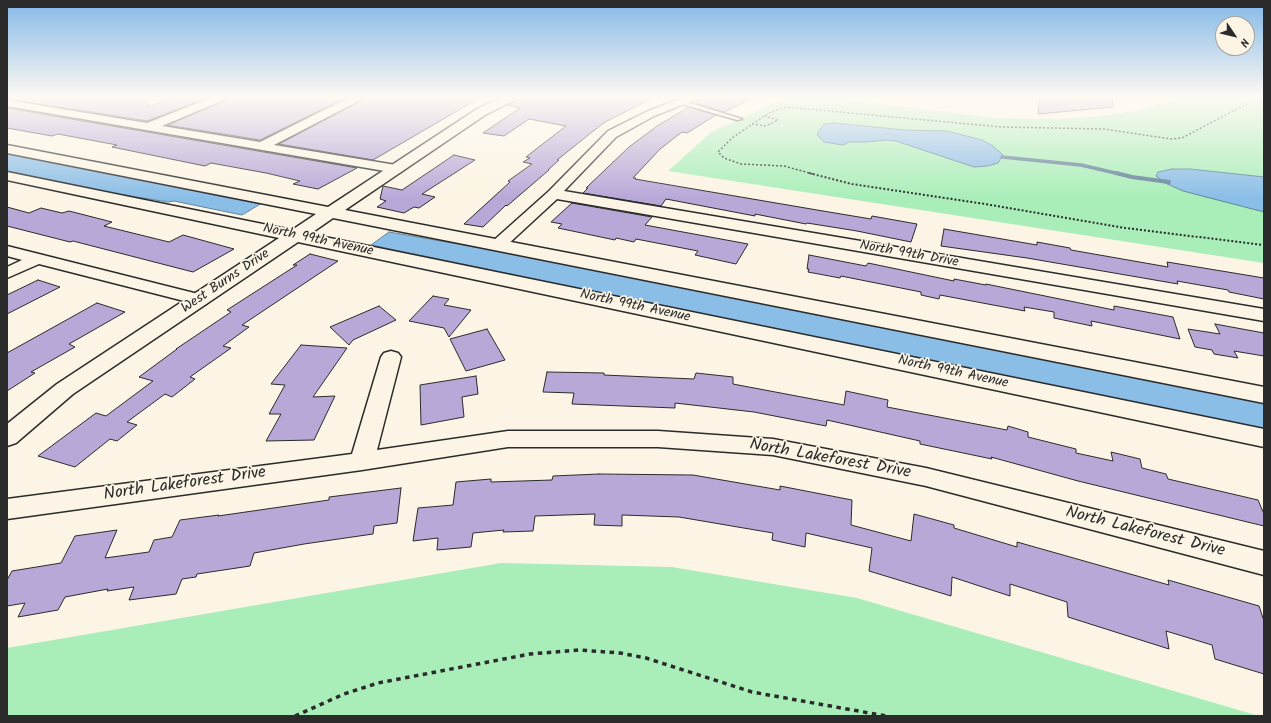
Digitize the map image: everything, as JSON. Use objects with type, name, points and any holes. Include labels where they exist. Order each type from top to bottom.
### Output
[{"type":"main road","name":"West Burns Drive","points":[[7,436],[65,389],[453,131]]},
{"type":"main road","points":[[7,149],[499,244],[1264,395]]},
{"type":"main road","name":"North 99th Avenue","points":[[7,176],[1264,438]]},
{"type":"street","points":[[170,131],[396,169]]},
{"type":"street","points":[[262,146],[292,131]]},
{"type":"street","points":[[499,244],[554,194],[612,134],[618,131]]},
{"type":"street","name":"North 99th Drive","points":[[554,194],[1264,316]]},
{"type":"street","points":[[7,251],[200,300]]},
{"type":"street","points":[[7,273],[37,259]]},
{"type":"street","points":[[362,461],[390,358]]},
{"type":"street","name":"North Lakeforest Drive","points":[[7,509],[362,461],[508,439],[658,439],[773,447],[926,477],[1264,563]]},
{"type":"path","points":[[743,131],[721,148],[718,152],[720,155],[730,161],[741,164],[784,166],[852,184],[985,204],[1125,228],[1264,245]]},
{"type":"path","points":[[1115,131],[1171,139],[1182,138],[1196,131]]},
{"type":"path","points":[[295,716],[344,694],[378,684],[530,654],[579,650],[620,653],[646,658],[710,680],[752,692],[886,716]]},
{"type":"green space","points":[[714,131],[1264,131],[1264,263],[668,171]]},
{"type":"green space","points":[[501,563],[672,567],[857,598],[1259,716],[7,716],[7,648]]},
{"type":"water","points":[[819,131],[947,131],[982,140],[993,146],[1003,155],[998,163],[988,166],[974,167],[896,141],[886,140],[849,142],[843,145],[824,142],[817,134]]},
{"type":"water","points":[[7,153],[262,203],[242,215],[174,201],[168,202],[117,194],[7,171]]},
{"type":"water","points":[[1172,169],[1190,169],[1264,177],[1264,212],[1183,191],[1165,183],[1156,176],[1158,172]]},
{"type":"water","points":[[389,232],[527,256],[1264,400],[1264,431],[371,245]]},
{"type":"building","points":[[22,131],[140,131],[357,168],[318,189],[293,184],[300,181],[266,173],[211,163],[205,166],[112,147],[117,145],[58,134],[52,136]]},
{"type":"building","points":[[203,131],[279,131],[260,140]]},
{"type":"building","points":[[304,131],[423,131],[373,160],[279,144]]},
{"type":"building","points":[[486,131],[512,131],[504,136],[483,133]]},
{"type":"building","points":[[560,131],[594,131],[557,160],[559,160],[549,170],[507,206],[506,205],[483,227],[464,224],[510,182],[508,181],[532,164],[523,162],[530,158],[526,157]]},
{"type":"building","points":[[651,131],[691,131],[687,133],[682,132],[660,149],[633,178],[871,219],[872,216],[917,224],[911,242],[857,231],[806,224],[755,214],[755,216],[666,199],[661,206],[583,193],[588,188],[586,188],[629,147]]},
{"type":"building","points":[[454,155],[475,160],[422,194],[435,197],[419,208],[414,207],[404,213],[377,207],[386,201],[380,199],[383,186],[402,190]]},
{"type":"building","points":[[572,203],[652,217],[645,225],[748,244],[736,264],[695,255],[698,251],[636,239],[634,242],[616,238],[615,240],[558,228],[562,224],[551,222]]},
{"type":"building","points":[[7,207],[29,213],[41,208],[62,213],[69,211],[112,222],[104,226],[169,242],[183,235],[234,249],[193,272],[73,241],[70,242],[7,226]]},
{"type":"building","points":[[944,229],[1037,245],[1037,242],[1070,248],[1071,250],[1168,267],[1167,262],[1264,278],[1264,299],[1229,292],[1228,290],[1177,281],[1178,284],[1027,258],[941,246]]},
{"type":"building","points":[[310,254],[338,261],[242,325],[249,327],[223,346],[231,348],[190,377],[195,379],[172,397],[165,394],[127,422],[137,425],[117,441],[110,439],[75,467],[38,456],[96,413],[106,416],[153,381],[139,377],[176,349],[231,312],[227,310],[297,265],[293,265]]},
{"type":"building","points":[[809,255],[866,266],[868,263],[954,281],[954,279],[986,284],[1114,310],[1114,306],[1173,317],[1180,339],[1091,321],[1092,326],[1054,318],[1054,312],[1024,307],[1025,311],[940,295],[939,299],[921,295],[921,292],[841,276],[840,278],[808,272]]},
{"type":"building","points":[[38,280],[60,287],[7,314],[7,295]]},
{"type":"building","points":[[433,296],[449,299],[444,305],[471,310],[449,337],[444,328],[409,321]]},
{"type":"building","points":[[97,303],[125,312],[69,344],[75,347],[31,372],[35,373],[7,391],[7,353]]},
{"type":"building","points":[[379,306],[396,320],[353,340],[349,345],[330,327]]},
{"type":"building","points":[[1215,324],[1264,333],[1264,356],[1234,351],[1238,358],[1214,354],[1212,350],[1195,347],[1188,329],[1220,334]]},
{"type":"building","points":[[487,329],[505,360],[466,371],[450,339]]},
{"type":"building","points":[[301,345],[347,348],[313,397],[335,396],[314,440],[266,441],[281,414],[269,414],[285,385],[271,384]]},
{"type":"building","points":[[547,372],[604,373],[604,375],[694,379],[696,373],[733,377],[733,384],[844,405],[846,391],[888,400],[887,407],[1007,430],[1008,426],[1028,432],[1028,437],[1076,449],[1076,453],[1113,461],[1111,452],[1140,459],[1142,468],[1166,474],[1168,479],[1258,500],[1264,514],[1264,526],[1078,481],[991,457],[992,459],[920,444],[920,441],[827,420],[826,426],[754,412],[675,403],[675,408],[572,404],[574,393],[543,392]]},
{"type":"building","points":[[476,376],[478,394],[462,397],[464,417],[421,425],[420,385]]},
{"type":"building","points":[[599,474],[693,475],[780,490],[780,486],[852,500],[851,525],[911,541],[914,514],[954,525],[954,528],[1017,547],[1017,542],[1169,585],[1168,580],[1259,606],[1264,621],[1264,674],[1215,659],[1212,645],[1166,631],[1169,649],[1068,617],[1067,602],[1010,584],[1010,596],[952,577],[951,596],[869,571],[872,548],[806,533],[805,547],[772,540],[773,533],[679,517],[622,515],[622,526],[594,525],[595,514],[535,516],[533,531],[503,532],[504,530],[473,533],[471,547],[437,550],[438,538],[413,541],[418,508],[453,505],[456,482],[491,479],[491,482],[552,480],[553,476]]},
{"type":"building","points":[[401,488],[397,523],[374,526],[373,534],[254,553],[250,566],[197,574],[196,577],[182,579],[176,594],[129,600],[134,587],[107,591],[108,589],[65,597],[58,610],[18,617],[25,603],[7,606],[7,580],[12,571],[61,563],[75,536],[117,530],[105,558],[149,552],[154,540],[172,537],[180,520],[329,500],[329,497]]},
{"type":"waterway","points":[[1002,157],[1081,165],[1120,174]]},
{"type":"waterway","points":[[1116,173],[1120,174]]},
{"type":"waterway","points":[[1120,174],[1169,182]]}]
